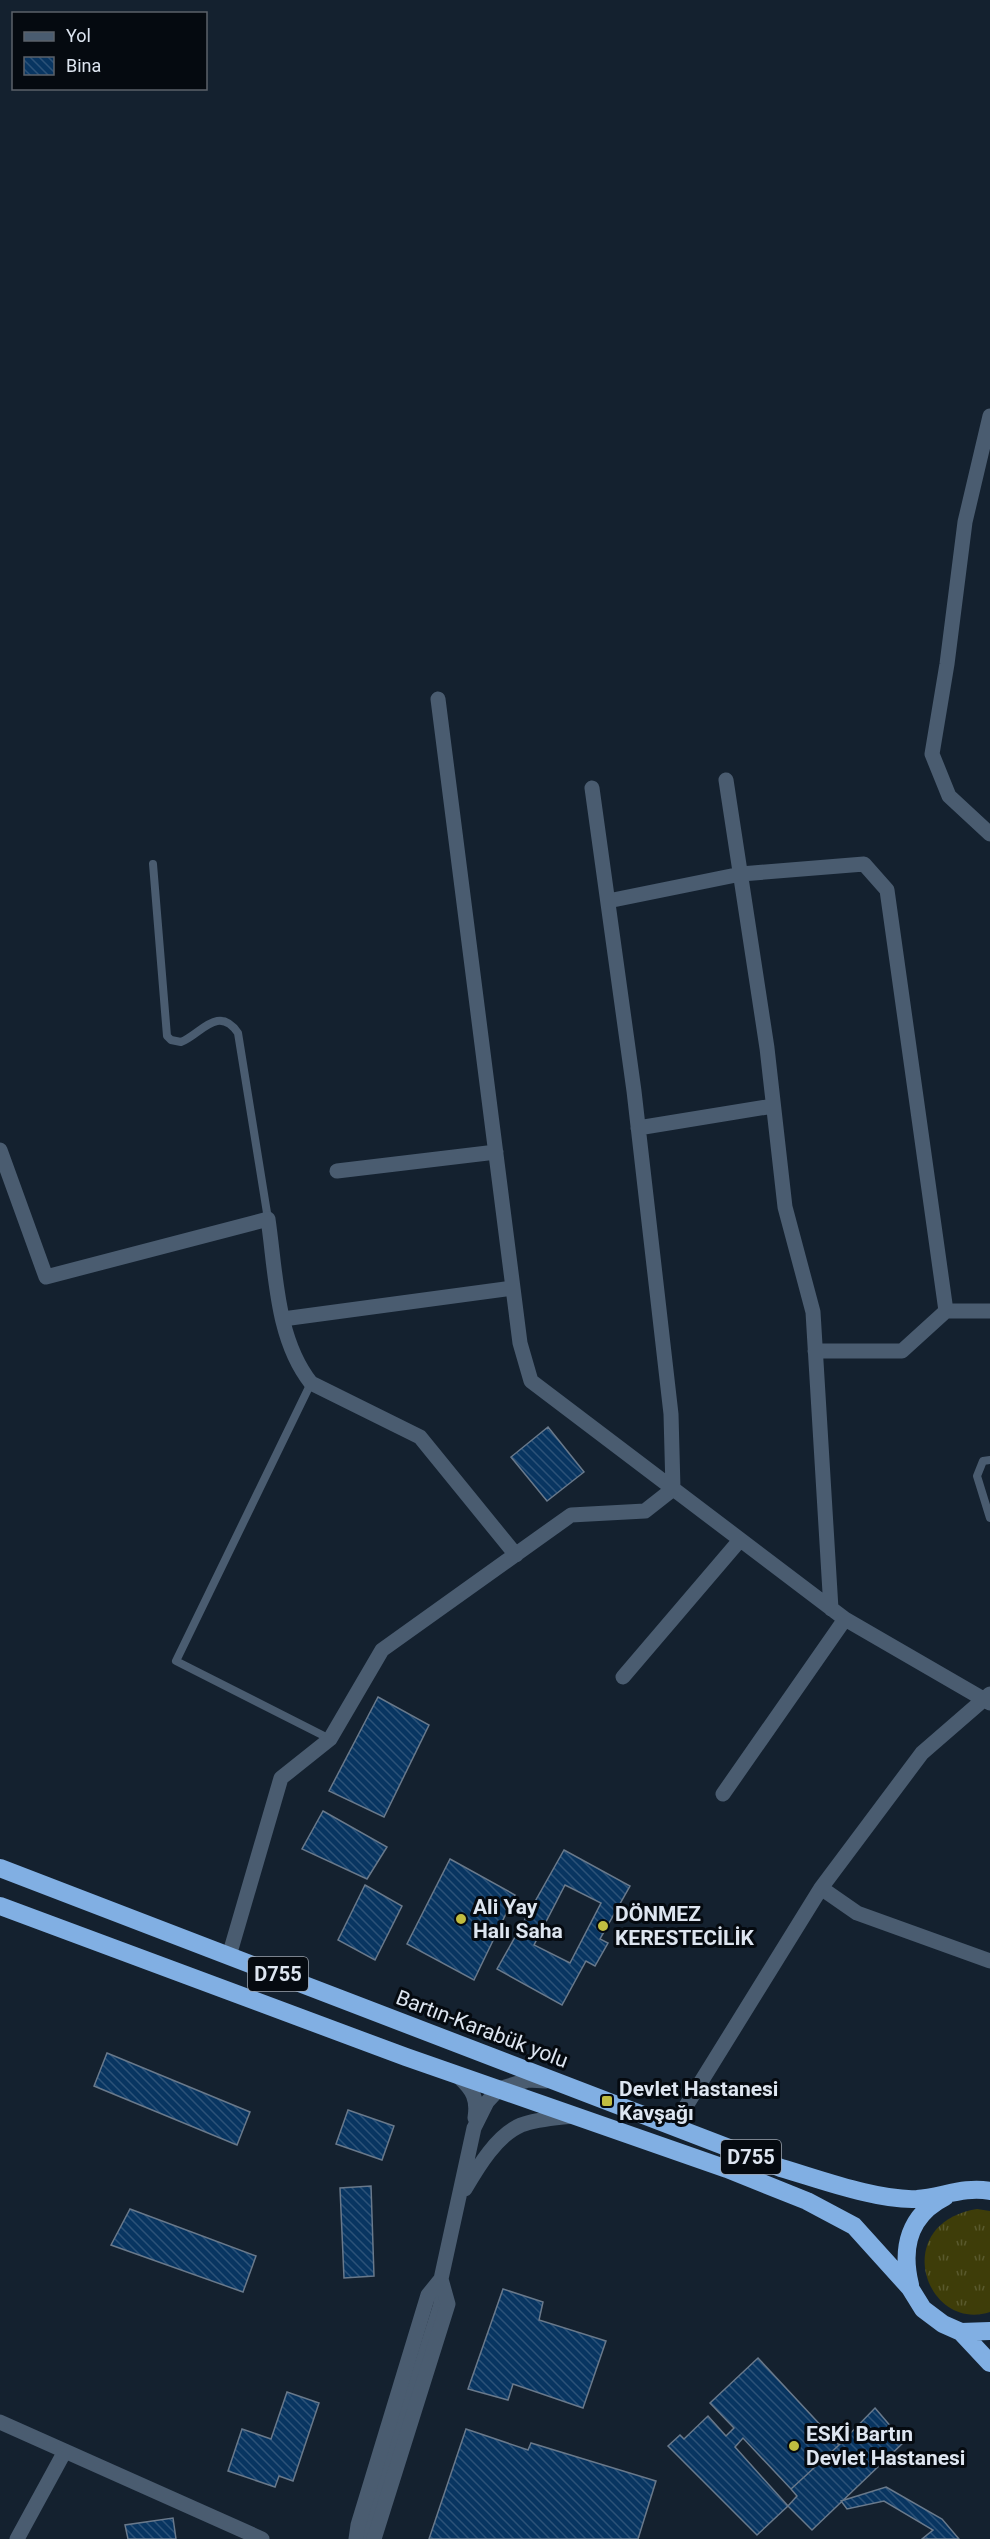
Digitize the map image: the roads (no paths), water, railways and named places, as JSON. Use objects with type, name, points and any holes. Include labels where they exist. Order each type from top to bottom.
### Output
[{"type":"highway","name":"Bartın-Karabük yolu","points":[[0,1868],[781,2168],[869,2193],[916,2199],[988,2189]]},
{"type":"highway","name":"Bartın-Karabük yolu","points":[[0,1906],[457,2075],[726,2169],[807,2201],[854,2226],[910,2288],[924,2309],[943,2324],[962,2332],[990,2331]]},
{"type":"highway","name":"Bartın-Karabük yolu","points":[[910,2288],[905,2264],[908,2240],[918,2219],[934,2203],[955,2192]]},
{"type":"highway","points":[[962,2332],[990,2363]]},
{"type":"street","points":[[990,416],[965,522],[947,664],[932,753],[949,796],[990,834]]},
{"type":"street","points":[[438,699],[520,1343],[531,1381],[845,1619],[988,1699],[922,1753],[821,1888],[673,2127]]},
{"type":"street","points":[[726,780],[741,874],[785,1207],[813,1312],[831,1609]]},
{"type":"street","points":[[592,789],[638,1128],[671,1414],[673,1488]]},
{"type":"street","points":[[608,902],[741,874],[864,864],[887,890],[946,1311]]},
{"type":"street","points":[[638,1128],[773,1106]]},
{"type":"street","points":[[0,1150],[46,1277],[268,1219],[283,1319],[293,1355],[311,1383],[420,1437],[516,1555]]},
{"type":"street","points":[[337,1171],[496,1152]]},
{"type":"street","points":[[283,1319],[513,1288]]},
{"type":"street","points":[[815,1351],[902,1351],[946,1311],[990,1311]]},
{"type":"street","points":[[229,1956],[281,1778],[330,1739],[382,1650],[571,1515],[645,1511],[673,1488]]},
{"type":"street","points":[[624,1677],[740,1540]]},
{"type":"street","points":[[723,1794],[845,1619]]},
{"type":"street","points":[[821,1888],[857,1913],[990,1961]]},
{"type":"street","points":[[356,2539],[358,2525],[428,2295],[441,2279],[459,2199],[477,2105],[472,2089],[457,2075]]},
{"type":"street","points":[[474,2128],[487,2102],[499,2089],[528,2080],[555,2081]]},
{"type":"street","points":[[459,2199],[474,2175],[507,2133],[521,2125],[548,2118],[575,2116]]},
{"type":"street","points":[[374,2539],[448,2304],[441,2279]]},
{"type":"street","points":[[0,2422],[262,2539]]},
{"type":"street","points":[[17,2539],[64,2451]]},
{"type":"lane","points":[[153,864],[167,1036],[171,1040],[181,1042],[207,1024],[219,1021],[230,1024],[238,1033],[268,1219]]},
{"type":"lane","points":[[311,1383],[176,1661],[330,1739]]},
{"type":"lane","points":[[990,1460],[983,1461],[977,1476],[990,1518]]},
{"type":"lane","points":[[366,2539],[367,2527],[437,2305],[441,2279]]},
{"type":"place","name":"Ali Yay Halı Saha","points":[[461,1919]]},
{"type":"place","name":"DÖNMEZ KERESTECİLİK","points":[[603,1926]]},
{"type":"place","name":"Devlet Hastanesi Kavşağı","points":[[607,2101]]},
{"type":"place","name":"ESKİ Bartın Devlet Hastanesi","points":[[794,2446]]}]
